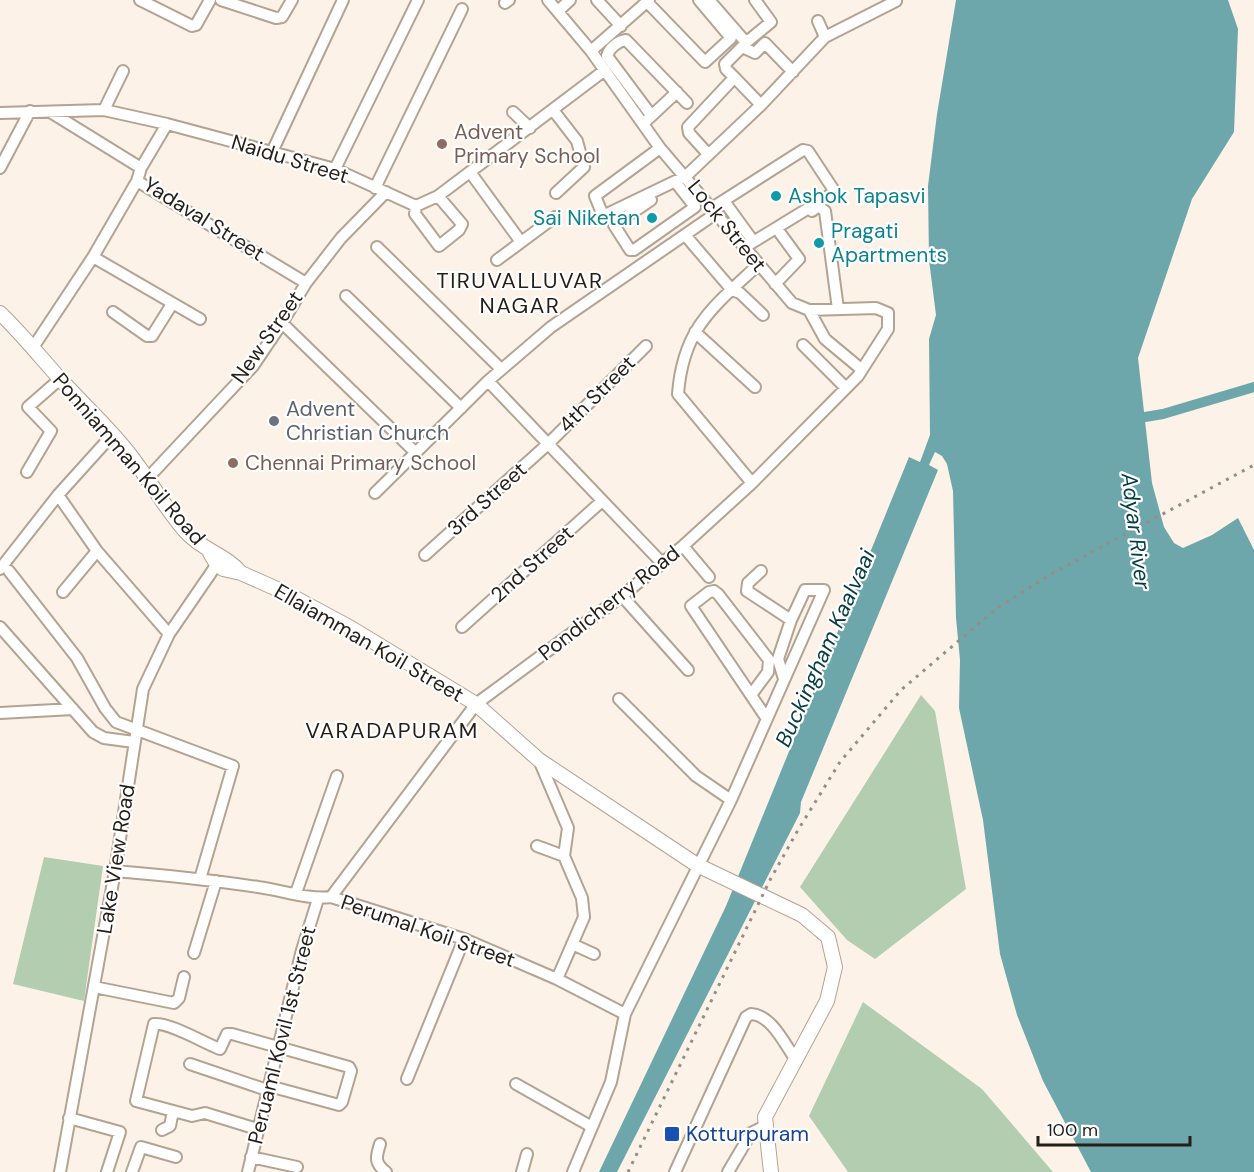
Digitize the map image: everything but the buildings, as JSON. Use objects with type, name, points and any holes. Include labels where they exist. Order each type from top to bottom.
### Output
[{"type":"street","points":[[141,0],[192,26],[196,25],[210,0]]},
{"type":"street","points":[[220,0],[282,18],[292,0]]},
{"type":"street","points":[[272,152],[343,0]]},
{"type":"street","points":[[334,169],[418,0]]},
{"type":"street","name":"Lock Street","points":[[548,0],[648,119],[660,148],[684,179],[750,248],[758,265],[792,303],[809,310]]},
{"type":"street","points":[[558,11],[570,0]]},
{"type":"street","points":[[597,0],[621,26]]},
{"type":"street","points":[[591,51],[648,1],[705,62],[729,42],[731,36],[699,0]]},
{"type":"street","points":[[710,0],[743,39],[748,41],[771,22],[755,0]]},
{"type":"street","points":[[712,209],[695,207],[634,250],[626,245],[616,230],[617,220],[684,179],[793,72],[825,37],[896,1]]},
{"type":"street","points":[[375,188],[462,9]]},
{"type":"street","points":[[818,21],[825,37]]},
{"type":"street","points":[[677,92],[648,119],[607,56],[608,51],[626,40],[677,92],[687,103]]},
{"type":"street","points":[[760,105],[726,69],[725,64],[742,47],[755,53],[765,43],[793,72]]},
{"type":"street","points":[[104,110],[123,70]]},
{"type":"street","points":[[438,196],[462,224],[459,230],[439,246],[415,214],[416,206],[438,196],[605,70]]},
{"type":"street","points":[[708,154],[689,133],[688,127],[732,80],[736,79]]},
{"type":"street","name":"Naidu Street","points":[[0,113],[104,110],[167,124],[334,169],[416,206]]},
{"type":"street","points":[[553,110],[577,141],[584,167],[556,193]]},
{"type":"street","points":[[0,168],[30,111]]},
{"type":"street","points":[[513,112],[530,128]]},
{"type":"street","name":"Yadaval Street","points":[[51,113],[141,168],[137,181],[306,283]]},
{"type":"street","points":[[141,168],[167,124]]},
{"type":"street","points":[[660,148],[596,195],[594,199],[602,213],[607,214],[684,179]]},
{"type":"street","points":[[375,493],[488,381],[551,327],[685,235],[712,209],[802,150],[808,151],[835,192],[750,248]]},
{"type":"street","points":[[470,172],[521,242]]},
{"type":"street","points":[[684,179],[695,207]]},
{"type":"street","points":[[34,346],[93,257],[137,181]]},
{"type":"street","name":"New Street","points":[[146,480],[253,366],[306,283],[341,238],[386,192]]},
{"type":"street","points":[[724,201],[750,248]]},
{"type":"street","points":[[750,248],[780,233],[818,206],[822,207],[825,211],[838,309],[809,310],[825,339],[861,369]]},
{"type":"street","points":[[497,260],[555,217]]},
{"type":"street","points":[[775,284],[799,259],[780,233]]},
{"type":"street","points":[[685,235],[732,290],[740,293],[763,315]]},
{"type":"street","points":[[377,247],[501,369]]},
{"type":"street","points":[[93,257],[200,319]]},
{"type":"street","points":[[753,483],[678,394],[683,354],[695,332],[713,308],[758,265]]},
{"type":"street","points":[[346,296],[461,408]]},
{"type":"street","points":[[113,312],[147,336],[152,336],[172,304]]},
{"type":"street","name":"Pondicherry Road","points":[[332,897],[476,704],[622,596],[661,562],[685,548],[694,536],[753,483],[846,388],[888,329],[888,313],[876,308],[838,309]]},
{"type":"street","name":"Ponniamman Koil Road","points":[[0,313],[34,346],[60,379],[113,434],[188,534],[213,558]]},
{"type":"street","points":[[282,323],[415,452]]},
{"type":"street","points":[[695,332],[755,387]]},
{"type":"street","points":[[803,345],[846,388]]},
{"type":"street","name":"4th Street","points":[[549,442],[646,346]]},
{"type":"street","points":[[27,472],[51,431],[28,407],[60,379]]},
{"type":"street","points":[[488,381],[549,442],[661,562]]},
{"type":"street","points":[[113,434],[58,495],[4,570],[77,658],[116,722],[135,736]]},
{"type":"street","name":"3rd Street","points":[[425,555],[549,442]]},
{"type":"street","points":[[58,495],[97,551],[169,634]]},
{"type":"street","name":"2nd Street","points":[[462,627],[602,501]]},
{"type":"street","points":[[685,548],[709,577]]},
{"type":"street","points":[[63,592],[97,551]]},
{"type":"street","name":"Ellaiamman Koil Street","points":[[213,558],[232,562],[241,573],[351,628],[476,704],[539,760],[697,865],[802,915],[828,937],[835,967],[827,1001],[767,1112],[765,1125]]},
{"type":"street","name":"Lake View Road","points":[[60,1172],[115,871],[143,689],[169,634],[213,558]]},
{"type":"street","points":[[761,571],[748,583],[747,591],[791,620]]},
{"type":"street","points":[[573,1172],[611,1082],[625,1014],[731,800],[824,590],[806,590],[791,620],[778,659],[784,679]]},
{"type":"street","points":[[751,695],[768,672],[769,660],[718,594],[714,591],[709,592],[692,606],[751,695],[767,719]]},
{"type":"street","points":[[622,596],[688,670]]},
{"type":"street","points":[[0,627],[99,736],[135,736],[233,766],[200,879]]},
{"type":"street","points":[[619,699],[696,776],[731,800]]},
{"type":"street","points":[[0,713],[74,709]]},
{"type":"street","points":[[539,760],[568,828],[564,856],[582,898],[584,917],[557,979]]},
{"type":"street","points":[[296,892],[337,776]]},
{"type":"street","points":[[537,846],[564,856]]},
{"type":"street","name":"Perumal Koil Street","points":[[115,871],[200,879],[296,892],[318,899],[332,897],[464,939],[557,979],[625,1014]]},
{"type":"street","points":[[194,953],[216,881]]},
{"type":"street","name":"Peruaml Kovil 1st Street","points":[[248,1172],[302,950],[318,899]]},
{"type":"street","points":[[408,1079],[464,939]]},
{"type":"street","points":[[572,944],[594,954]]},
{"type":"street","points":[[94,987],[174,1002],[178,998],[184,977]]},
{"type":"street","points":[[675,1172],[746,1017],[751,1014],[764,1018],[796,1060]]},
{"type":"street","points":[[190,1064],[268,1088],[339,1105],[351,1074],[350,1067],[230,1034],[220,1049],[155,1023],[135,1101],[196,1116],[205,1113],[257,1129]]},
{"type":"street","points":[[516,1084],[592,1127]]},
{"type":"street","points":[[162,1130],[168,1129],[173,1111]]},
{"type":"street","points":[[69,1118],[120,1132],[107,1172]]},
{"type":"street","points":[[728,1172],[751,1133],[765,1125],[769,1137],[771,1172]]},
{"type":"street","points":[[380,1144],[376,1160],[379,1167],[386,1172]]},
{"type":"street","points":[[132,1172],[141,1147],[176,1157]]},
{"type":"street","points":[[522,1172],[527,1154]]},
{"type":"street","points":[[251,1157],[297,1167]]},
{"type":"green space","points":[[921,695],[935,711],[966,889],[875,959],[847,940],[800,887]]},
{"type":"green space","points":[[44,857],[103,866],[84,1001],[13,984]]},
{"type":"green space","points":[[863,1002],[982,1089],[1053,1172],[848,1172],[809,1116]]},
{"type":"water","name":"Adyar River","points":[[956,0],[1228,0],[1238,29],[1234,132],[1192,199],[1138,358],[1152,483],[1164,527],[1174,543],[1183,548],[1212,535],[1238,518],[1254,550],[1254,1172],[1091,1172],[1043,1081],[1017,1015],[1000,954],[983,820],[959,708],[960,660],[956,618],[953,491],[947,464],[942,456],[935,452],[929,465],[938,470],[801,802],[800,813],[617,1172],[599,1172],[726,906],[909,457],[920,462],[930,435],[929,339],[936,315],[929,260],[928,186],[937,114]]},
{"type":"waterway","name":"Buckingham Kaalvaai","points":[[1133,419],[1163,414],[1254,387]]},
{"type":"railway","points":[[628,1172],[770,880],[798,830],[840,762],[901,690],[996,609],[1051,574],[1254,465]]},
{"type":"place","name":"Advent Primary School","points":[[442,144]]},
{"type":"place","name":"Ashok Tapasvi","points":[[776,196]]},
{"type":"place","name":"Sai Niketan","points":[[652,218]]},
{"type":"place","name":"Pragati Apartments","points":[[819,243]]},
{"type":"place","name":"Advent Christian Church","points":[[274,421]]},
{"type":"place","name":"Chennai Primary School","points":[[233,463]]},
{"type":"place","name":"Kotturpuram","points":[[672,1134]]},
{"type":"district","name":"TIRUVALLUVAR NAGAR","points":[[520,292]]},
{"type":"district","name":"VARADAPURAM","points":[[392,730]]}]
